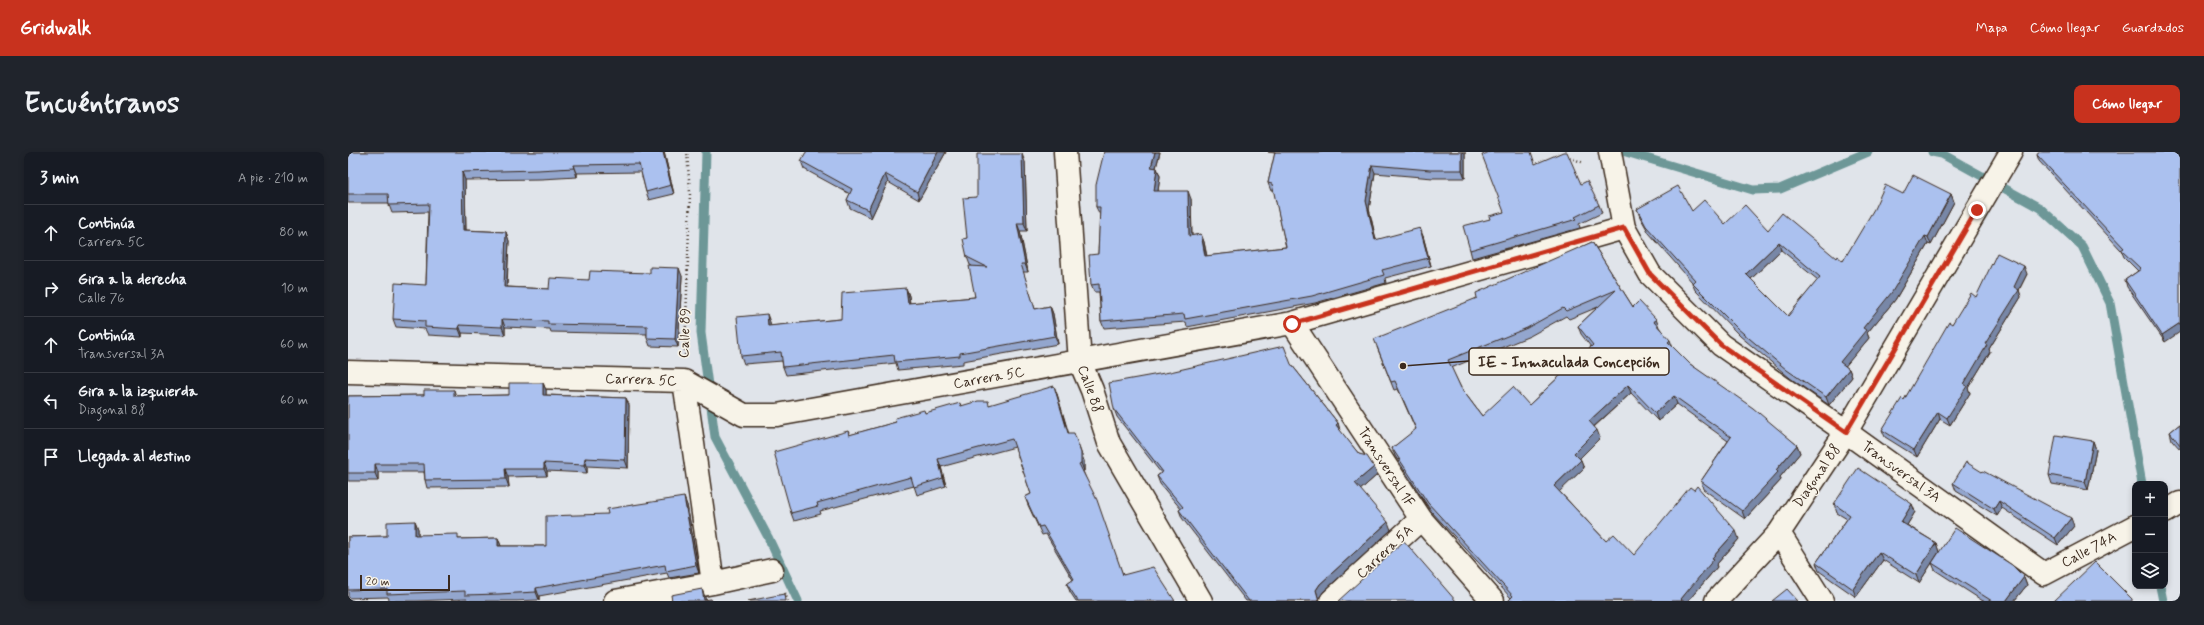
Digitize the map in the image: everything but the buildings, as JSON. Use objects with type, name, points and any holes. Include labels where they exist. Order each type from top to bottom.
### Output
[{"type":"street","name":"Calle 88","points":[[1065,152],[1080,362],[1092,390],[1109,443],[1200,601]]},
{"type":"street","name":"Transversal 3A","points":[[1610,152],[1624,228],[1650,274],[1721,345],[1846,432],[2044,574]]},
{"type":"street","name":"Diagonal 88","points":[[1716,601],[1779,533],[1846,432],[2007,159]]},
{"type":"street","name":"Carrera 5C","points":[[348,372],[684,381],[744,415],[777,415],[1292,324],[1624,228]]},
{"type":"street","name":"Transversal 1F","points":[[1292,324],[1421,519],[1493,601]]},
{"type":"street","points":[[684,381],[714,583]]},
{"type":"street","points":[[2168,509],[2180,503]]},
{"type":"street","name":"Carrera 5A","points":[[1332,601],[1421,519]]},
{"type":"street","name":"Calle 74A","points":[[2044,574],[2127,530]]},
{"type":"street","points":[[1779,533],[1822,601]]},
{"type":"street","points":[[615,601],[714,583],[772,570]]},
{"type":"path","name":"Calle 89","points":[[684,381],[690,192],[688,152]]},
{"type":"waterway","points":[[706,152],[701,333],[715,437],[768,537],[798,601]]},
{"type":"waterway","points":[[1626,152],[1753,190],[1780,189],[1868,152]]},
{"type":"waterway","points":[[1932,152],[1942,154],[2040,208],[2082,246],[2110,303],[2141,481]]},
{"type":"waterway","points":[[2161,589],[2163,601]]},
{"type":"place","name":"IE - Inmaculada Concepción","points":[[1403,366]]},
{"type":"route","points":[[1292,324],[1624,228],[1650,274],[1721,345],[1846,432],[1977,210]]}]
